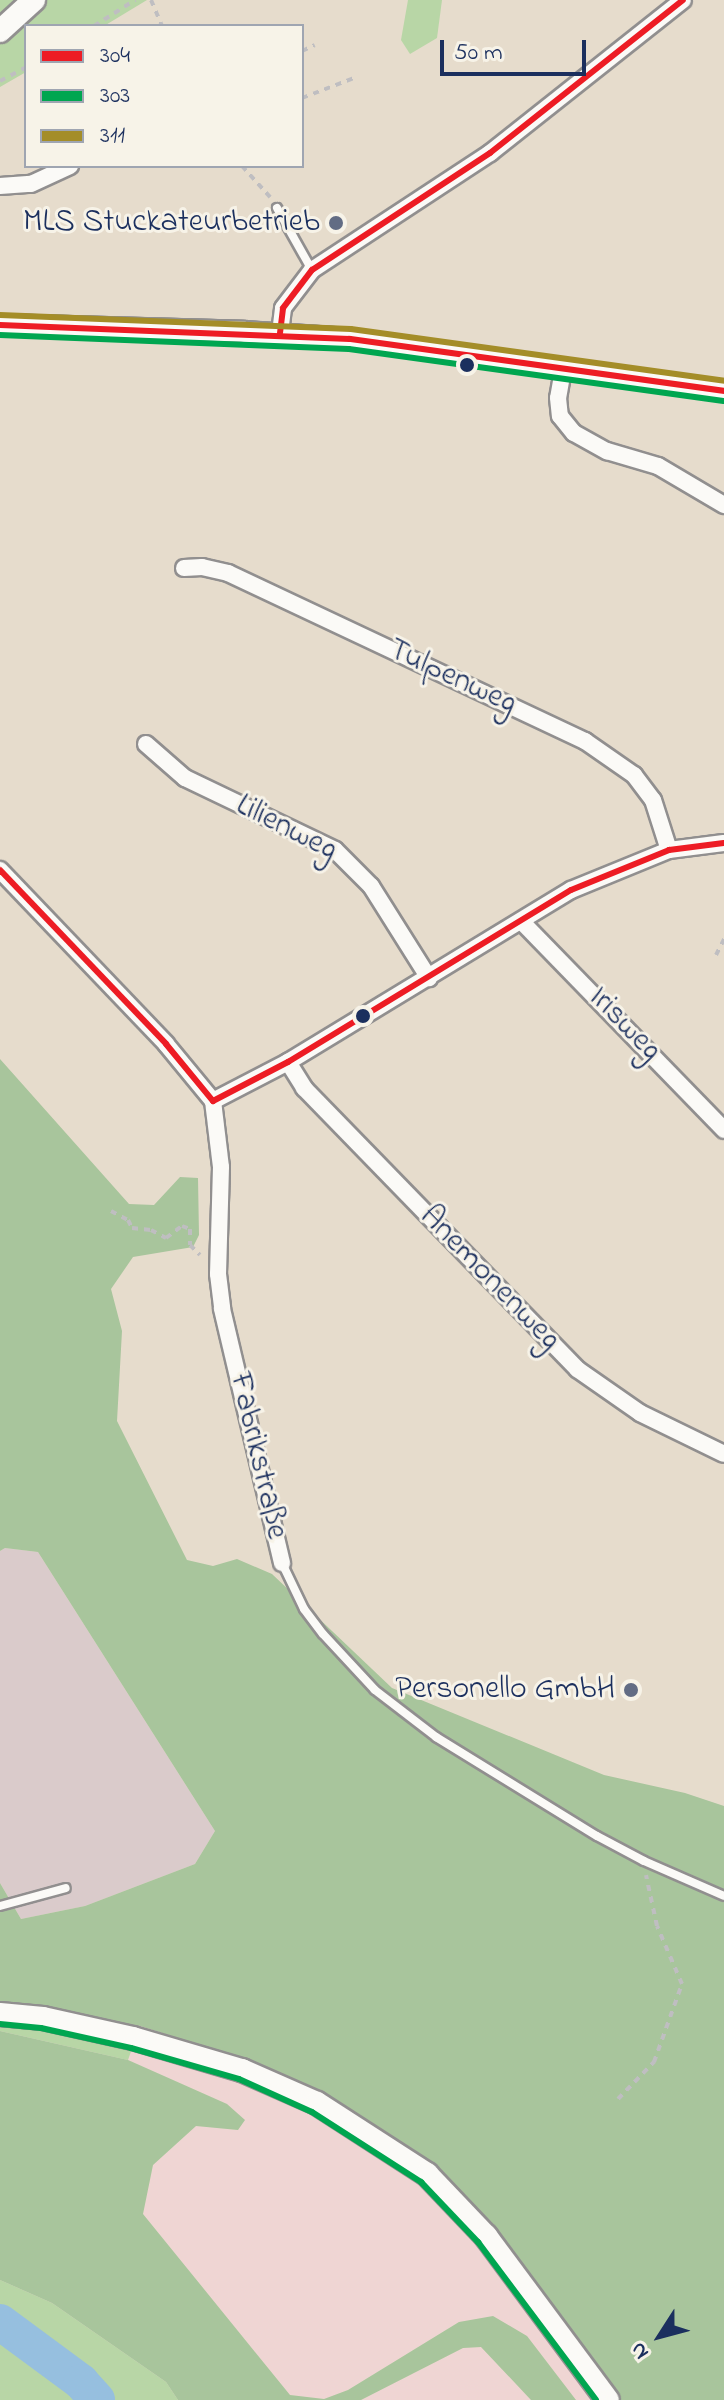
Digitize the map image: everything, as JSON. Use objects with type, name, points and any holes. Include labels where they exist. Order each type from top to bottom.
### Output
[{"type":"main road","points":[[0,17],[23,0]]},
{"type":"main road","points":[[0,31],[34,0]]},
{"type":"main road","points":[[0,2014],[43,2018],[133,2038],[242,2070],[317,2103],[427,2174],[486,2236],[608,2400]]},
{"type":"street","points":[[280,333],[283,308],[312,270],[490,153],[683,0]]},
{"type":"street","points":[[0,186],[31,184],[66,168]]},
{"type":"street","points":[[0,325],[280,333],[364,341],[724,391]]},
{"type":"street","points":[[563,370],[558,398],[560,416],[574,433],[607,451],[658,466],[724,505]]},
{"type":"street","name":"Tulpenweg","points":[[184,568],[202,567],[228,573],[585,741],[634,775],[653,800],[669,850]]},
{"type":"street","name":"Lilienweg","points":[[146,744],[185,778],[335,850],[371,886],[429,978]]},
{"type":"street","points":[[0,870],[166,1044],[213,1101],[288,1062],[571,890],[669,850],[724,843]]},
{"type":"street","name":"Irisweg","points":[[522,922],[724,1130]]},
{"type":"street","name":"Anemonenweg","points":[[288,1062],[304,1088],[577,1369],[640,1413],[724,1454]]},
{"type":"street","name":"Fabrikstraße","points":[[213,1101],[221,1167],[218,1253],[222,1309],[282,1563]]},
{"type":"lane","points":[[277,208],[312,270]]},
{"type":"lane","name":"Fabrikstraße","points":[[282,1563],[304,1609],[375,1690],[436,1737],[644,1861],[724,1896]]},
{"type":"lane","points":[[0,1906],[66,1888]]},
{"type":"path","points":[[97,24],[135,0]]},
{"type":"path","points":[[151,0],[161,24]]},
{"type":"path","points":[[304,50],[315,45]]},
{"type":"path","points":[[0,81],[24,68]]},
{"type":"path","points":[[304,97],[354,78]]},
{"type":"path","points":[[244,168],[277,208]]},
{"type":"path","points":[[716,955],[724,939]]},
{"type":"path","points":[[111,1211],[128,1220],[132,1228],[151,1230],[166,1238],[182,1226],[190,1229],[190,1245],[199,1255],[218,1253]]},
{"type":"path","points":[[618,2099],[654,2062],[682,1984],[657,1926],[644,1861]]},
{"type":"shaded area","points":[[5,1548],[38,1552],[215,1831],[195,1864],[85,1906],[21,1919],[0,1883],[0,1551]]},
{"type":"shaded area","points":[[140,2026],[248,2060],[323,2093],[432,2167],[616,2400],[576,2400],[527,2336],[459,2322],[348,2390],[325,2399],[290,2395],[143,2214],[153,2165],[196,2126],[238,2130],[227,2104],[128,2060]]},
{"type":"shaded area","points":[[481,2347],[531,2400],[361,2400],[463,2348]]},
{"type":"green space","points":[[0,0],[147,0],[107,24],[24,24],[24,73],[0,87]]},
{"type":"green space","points":[[408,0],[442,0],[437,38],[410,54],[401,40]]},
{"type":"green space","points":[[0,1059],[129,1204],[154,1205],[180,1177],[198,1178],[199,1235],[193,1247],[133,1257],[111,1289],[122,1331],[117,1421],[187,1560],[213,1566],[237,1559],[272,1574],[392,1688],[604,1775],[685,1793],[724,1806],[724,2400],[616,2400],[432,2167],[323,2093],[248,2060],[140,2026],[0,2002],[0,1883],[21,1919],[85,1906],[195,1864],[215,1831],[38,1552],[5,1548],[0,1551]]},
{"type":"green space","points":[[0,2002],[140,2026],[128,2060],[0,2031]]},
{"type":"green space","points":[[0,2031],[128,2060],[227,2104],[245,2120],[238,2130],[196,2126],[153,2165],[143,2214],[290,2395],[324,2399],[348,2390],[459,2322],[493,2316],[527,2336],[576,2400],[531,2400],[481,2347],[463,2348],[361,2400],[178,2400],[166,2382],[52,2303],[0,2280]]},
{"type":"green space","points":[[0,2280],[52,2303],[166,2382],[178,2400],[0,2400]]},
{"type":"waterway","points":[[0,2322],[81,2382],[97,2400]]},
{"type":"transit line","name":"304","points":[[280,333],[283,308],[312,270],[490,153],[683,0]]},
{"type":"transit line","name":"311","points":[[0,315],[351,329],[724,381]]},
{"type":"transit line","name":"304","points":[[0,325],[350,339],[724,391]]},
{"type":"transit line","name":"303","points":[[0,335],[349,349],[723,401]]},
{"type":"transit line","name":"304","points":[[213,1101],[288,1062],[571,890],[669,850],[724,843]]},
{"type":"transit line","name":"304","points":[[0,870],[166,1044],[213,1101]]},
{"type":"transit line","name":"303","points":[[0,2024],[41,2028],[131,2048],[239,2079],[312,2112],[421,2182],[478,2242],[596,2400]]},
{"type":"place","name":"MLS Stuckateurbetrieb","points":[[336,223]]},
{"type":"place","name":"Personello GmbH","points":[[631,1690]]}]
